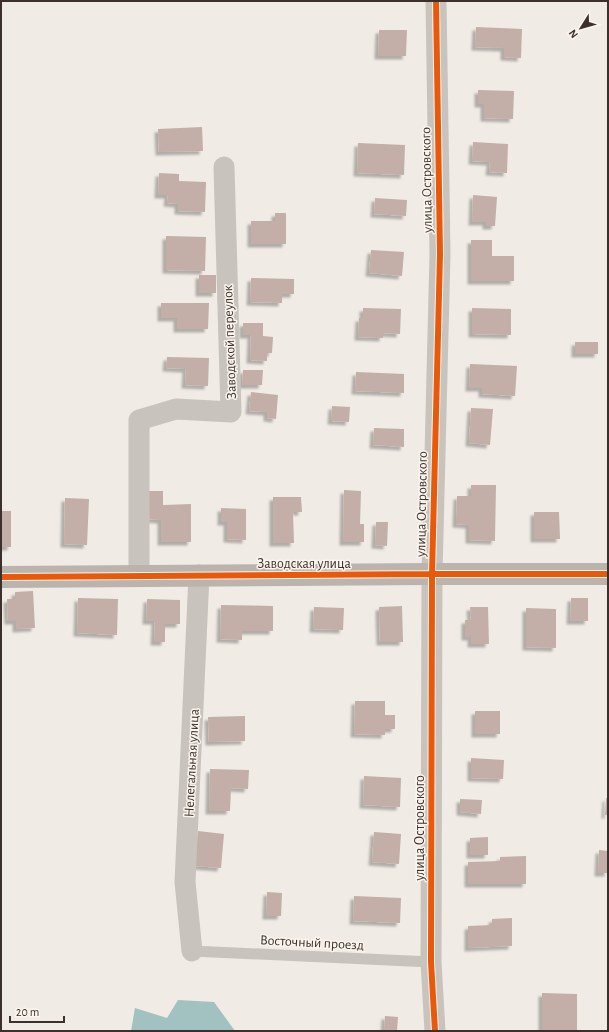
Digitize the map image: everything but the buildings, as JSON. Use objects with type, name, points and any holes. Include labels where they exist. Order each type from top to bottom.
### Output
[{"type":"street","name":"улица Островского","points":[[435,1031],[431,962],[432,574],[440,254],[436,1]]},
{"type":"street","name":"Заводской переулок","points":[[139,576],[139,420],[176,409],[231,412],[224,167]]},
{"type":"street","name":"Заводская улица","points":[[1,576],[608,574]]},
{"type":"street","name":"Нелегальная улица","points":[[192,951],[186,882],[199,576]]},
{"type":"lane","name":"Восточный проезд","points":[[192,951],[431,962]]},
{"type":"water","points":[[178,1000],[214,1002],[235,1031],[131,1031],[135,1008],[167,1018]]},
{"type":"cycle path","points":[[435,1031],[431,962],[432,574],[440,254],[436,1]]},
{"type":"cycle path","points":[[1,577],[608,574]]}]
